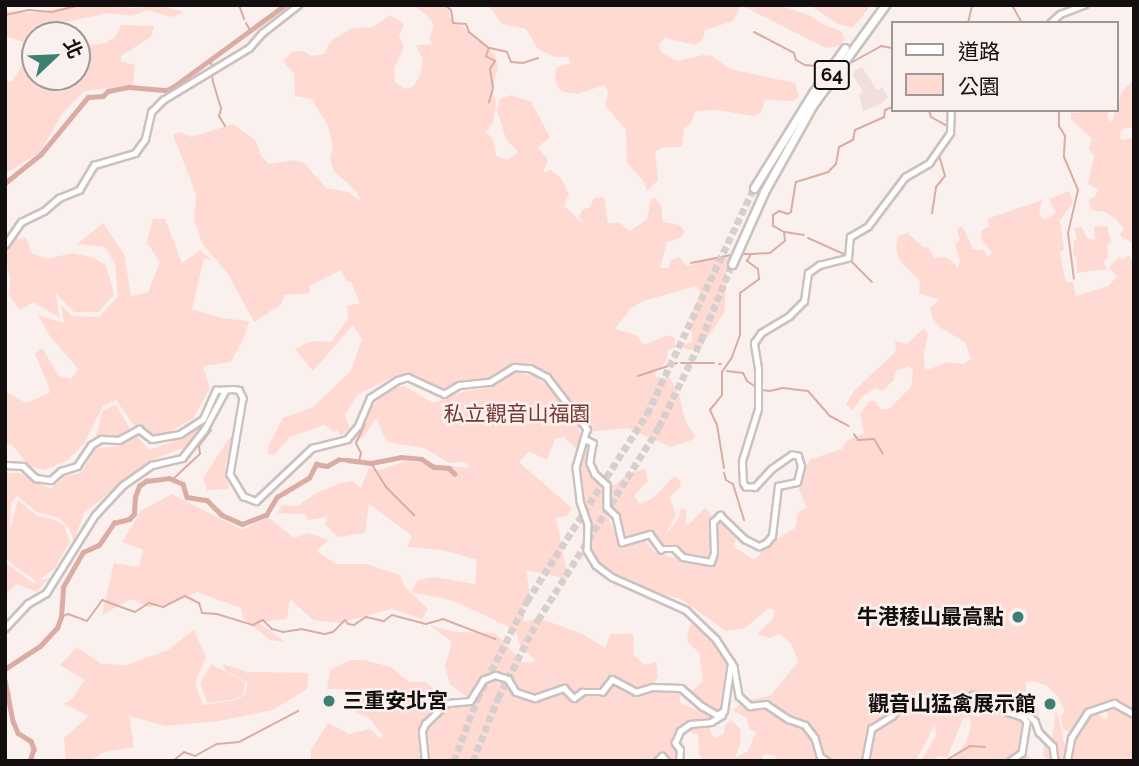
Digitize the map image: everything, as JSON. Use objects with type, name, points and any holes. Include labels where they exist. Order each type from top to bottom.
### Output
[{"type":"highway","name":"64","points":[[754,188],[789,129],[879,5]]},
{"type":"highway","name":"64","points":[[732,264],[764,192],[812,106],[885,5]]},
{"type":"street","points":[[5,245],[21,222],[44,211],[59,198],[79,190],[94,165],[135,153],[145,139],[151,112],[163,100],[253,45],[262,33],[298,5]]},
{"type":"street","points":[[1051,21],[1060,14],[1083,5]]},
{"type":"street","points":[[584,439],[593,443],[590,463],[595,474],[607,485],[607,507],[615,516],[619,540],[625,543],[650,534],[661,549],[676,549],[683,557],[711,562],[714,552],[714,518],[723,516],[738,535],[762,546],[772,536],[778,486],[797,482],[801,466],[796,455],[772,469],[755,487],[747,487],[743,482],[742,461],[756,421],[759,388],[753,347],[756,339],[804,301],[808,273],[812,269],[848,258],[850,237],[868,226],[905,177],[929,163],[947,137],[951,112]]},
{"type":"street","points":[[5,466],[23,466],[36,478],[51,480],[61,471],[78,466],[92,445],[101,439],[115,441],[139,429],[152,439],[180,433],[203,419],[216,390],[239,390],[243,398],[230,474],[243,496],[256,501],[312,448],[341,441],[353,434],[370,398],[402,378],[408,377],[444,394],[459,385],[490,382],[514,367],[530,369],[547,377],[587,429],[576,467],[580,502],[589,529],[587,550],[596,565],[612,577],[678,604],[716,639],[736,674],[736,689],[744,702],[754,706],[766,704],[788,719],[805,725],[815,738],[820,756],[827,761]]},
{"type":"street","points":[[5,628],[27,604],[46,593],[95,515],[123,485],[152,465],[182,458],[204,430],[225,391]]},
{"type":"street","points":[[679,761],[680,750],[675,743],[680,732],[690,724],[710,722],[722,713],[731,663]]},
{"type":"street","points":[[425,761],[422,731],[425,724],[447,703],[470,701],[484,680],[495,675],[508,679],[516,692],[535,698],[564,688],[575,698],[582,692],[602,692],[612,679],[636,692],[652,687],[681,688],[708,710],[722,713]]},
{"type":"street","points":[[865,761],[871,729],[903,706],[949,705],[973,695],[995,698],[1008,712],[1023,717],[1029,727],[1022,753],[1011,761]]},
{"type":"street","points":[[1067,761],[1071,738],[1093,709],[1114,703],[1134,714]]},
{"type":"street","points":[[1003,705],[1026,713],[1035,721],[1039,732],[1053,746],[1055,761]]},
{"type":"street","points":[[657,761],[662,756],[667,761]]},
{"type":"shaded area","points":[[862,67],[877,90],[882,87],[888,97],[881,104],[863,111],[859,95],[863,91],[853,76],[854,71]]},
{"type":"green space","points":[[77,5],[136,8],[160,5],[184,12],[172,17],[147,10],[132,16],[109,13],[70,21],[21,21],[21,41],[5,36],[5,11],[33,13]]},
{"type":"green space","points":[[413,5],[448,7],[450,18],[482,41],[495,55],[498,68],[492,90],[496,103],[493,122],[486,132],[493,139],[496,156],[508,160],[518,152],[506,139],[497,110],[500,99],[511,95],[531,102],[550,137],[538,147],[548,160],[543,172],[551,170],[561,178],[569,194],[564,206],[580,221],[585,223],[579,217],[582,210],[590,207],[594,198],[604,197],[608,223],[620,223],[630,231],[647,219],[651,199],[655,198],[661,205],[663,222],[680,225],[685,232],[680,238],[667,242],[660,268],[668,268],[671,260],[679,257],[687,266],[724,255],[728,258],[724,313],[701,347],[688,350],[681,346],[692,342],[691,317],[700,293],[696,286],[643,301],[631,308],[615,329],[636,335],[644,345],[668,335],[675,338],[675,347],[668,351],[667,360],[655,373],[656,377],[670,378],[679,394],[685,420],[695,437],[692,440],[671,447],[628,428],[589,432],[551,377],[519,364],[496,372],[485,382],[460,383],[438,392],[397,375],[357,395],[345,415],[350,428],[341,436],[337,430],[334,432],[324,425],[290,437],[274,455],[268,454],[268,447],[283,418],[313,407],[351,371],[362,339],[353,325],[313,371],[295,349],[312,341],[331,342],[348,319],[347,306],[360,303],[351,282],[346,281],[341,270],[309,286],[310,293],[285,295],[280,305],[254,322],[228,274],[202,243],[194,220],[196,194],[173,135],[180,132],[191,137],[233,124],[255,140],[262,157],[269,164],[294,160],[304,163],[326,188],[348,192],[362,202],[356,191],[334,171],[330,159],[333,147],[328,126],[312,99],[295,96],[294,74],[283,61],[292,52],[304,51],[311,56],[324,54],[331,41],[352,28],[373,27],[390,15],[404,24],[399,36],[404,48],[394,68],[395,82],[405,89],[413,87],[420,76],[423,60],[416,45],[432,44],[429,37],[434,26],[430,18]]},
{"type":"green space","points":[[488,5],[741,5],[733,21],[705,30],[703,39],[696,45],[664,38],[659,45],[662,53],[678,61],[703,55],[712,56],[730,69],[795,83],[799,96],[793,101],[765,100],[761,113],[753,116],[718,110],[695,111],[691,124],[684,128],[682,147],[663,147],[655,152],[658,180],[647,191],[642,179],[627,163],[626,130],[605,105],[608,92],[604,85],[578,94],[564,92],[558,88],[556,68],[570,63],[568,57],[555,57],[538,49],[526,29],[502,24]]},
{"type":"green space","points":[[741,5],[778,5],[809,15],[824,25],[841,31],[845,39],[839,46],[826,48]]},
{"type":"green space","points":[[810,5],[871,5],[853,28],[836,23]]},
{"type":"green space","points":[[121,25],[154,26],[151,37],[121,56],[121,61],[135,65],[133,85],[91,90],[91,45],[105,43],[115,37]]},
{"type":"green space","points":[[21,67],[21,91],[84,91],[62,114],[40,152],[5,174],[5,81],[12,81]]},
{"type":"green space","points":[[1134,79],[1134,127],[1122,129],[1120,133],[1121,140],[1134,138],[1134,244],[1123,239],[1120,234],[1124,229],[1116,219],[1105,212],[1091,210],[1089,199],[1095,197],[1098,189],[1088,184],[1094,156],[1089,149],[1092,139],[1071,119],[1071,113],[1108,112],[1107,118],[1112,122],[1115,112],[1118,112],[1121,93]]},
{"type":"green space","name":"私立觀音山福園","points":[[1069,191],[1073,203],[1060,220],[1064,249],[1060,253],[1066,282],[1073,282],[1076,296],[1108,286],[1117,277],[1109,267],[1119,257],[1123,260],[1129,255],[1134,264],[1134,697],[1131,701],[1134,712],[1113,701],[1095,708],[1103,719],[1108,717],[1107,708],[1111,706],[1134,717],[1134,761],[1049,761],[1043,756],[1044,744],[1052,741],[1056,707],[1068,758],[1072,739],[1082,717],[1069,732],[1063,729],[1061,716],[1065,711],[1058,697],[1046,685],[1032,681],[1026,682],[1026,692],[1038,700],[1035,703],[1039,710],[1038,718],[997,697],[992,700],[1010,717],[1021,719],[1024,724],[1021,748],[1030,758],[1028,761],[951,761],[966,742],[971,727],[970,718],[964,717],[947,757],[939,756],[932,761],[921,761],[936,736],[935,724],[916,761],[829,761],[821,754],[816,755],[813,761],[776,761],[775,756],[768,754],[763,755],[762,761],[704,761],[699,754],[698,735],[688,731],[679,741],[683,761],[311,761],[311,750],[328,723],[349,734],[370,729],[381,739],[383,736],[369,718],[352,710],[342,689],[327,689],[330,670],[350,660],[364,660],[391,667],[409,682],[426,682],[449,703],[470,700],[450,684],[445,666],[452,642],[429,625],[455,632],[495,633],[523,663],[536,661],[521,647],[515,630],[454,601],[411,592],[418,580],[434,577],[475,584],[477,560],[442,550],[407,547],[412,536],[369,504],[365,533],[338,537],[325,525],[327,517],[308,520],[305,514],[277,513],[282,505],[298,506],[316,493],[341,483],[352,481],[361,488],[369,468],[380,470],[405,461],[469,468],[467,462],[449,463],[424,448],[387,442],[376,418],[363,438],[353,442],[371,407],[391,388],[404,386],[433,403],[465,391],[488,388],[494,381],[519,372],[536,377],[550,389],[576,420],[582,439],[576,448],[563,437],[555,439],[547,460],[529,451],[519,462],[572,508],[567,516],[556,518],[568,579],[526,570],[531,600],[523,609],[524,622],[539,618],[583,634],[605,648],[611,634],[633,634],[634,655],[644,665],[656,662],[658,677],[653,684],[679,684],[680,703],[714,717],[709,722],[715,738],[724,734],[725,725],[731,720],[741,729],[740,745],[735,758],[748,751],[756,732],[749,729],[747,718],[732,710],[739,706],[742,696],[750,700],[770,696],[798,662],[791,643],[780,634],[769,638],[757,634],[772,620],[775,611],[769,608],[745,628],[726,631],[681,599],[659,594],[602,567],[591,552],[591,526],[578,483],[582,444],[584,441],[587,444],[589,470],[602,487],[602,503],[620,545],[642,537],[655,552],[678,559],[683,557],[673,548],[664,549],[644,533],[624,543],[615,516],[608,509],[606,493],[611,487],[632,472],[646,469],[648,481],[634,496],[640,504],[653,498],[672,478],[677,477],[681,482],[680,487],[669,497],[676,514],[664,537],[679,518],[681,508],[687,510],[685,522],[688,525],[705,508],[736,539],[733,546],[752,559],[756,558],[770,543],[795,528],[799,511],[807,508],[799,490],[803,469],[811,459],[842,449],[846,441],[864,433],[860,414],[869,401],[875,401],[881,409],[889,409],[911,387],[913,371],[909,366],[896,371],[894,380],[882,391],[875,388],[863,396],[852,410],[846,404],[854,391],[896,351],[895,341],[907,344],[924,328],[928,335],[924,352],[925,371],[947,362],[964,364],[971,359],[965,342],[939,327],[932,317],[930,308],[939,300],[919,293],[920,281],[900,261],[896,249],[898,236],[908,233],[923,247],[928,247],[934,258],[946,257],[958,267],[960,262],[955,244],[960,240],[957,229],[962,226],[973,249],[984,250],[987,257],[992,253],[982,240],[981,231],[990,226],[987,219],[1042,200],[1039,213],[1044,220],[1056,213],[1049,199]]},
{"type":"green space","points":[[153,219],[165,219],[182,263],[200,250],[213,261],[204,258],[192,309],[221,318],[249,321],[245,335],[231,362],[203,366],[210,388],[193,419],[160,437],[133,424],[116,400],[103,406],[85,442],[68,460],[44,470],[29,466],[12,445],[5,444],[5,391],[26,403],[51,392],[35,354],[42,348],[59,376],[71,379],[78,369],[49,335],[38,315],[64,323],[61,305],[72,316],[99,317],[118,296],[115,264],[105,247],[77,244],[103,223],[124,254],[131,296],[148,292],[160,262],[147,243]]},
{"type":"green space","points":[[1107,226],[1111,241],[1107,245],[1108,258],[1103,261],[1107,269],[1077,273],[1077,259],[1073,254],[1074,240],[1077,239],[1074,228],[1082,227],[1087,238],[1095,240],[1094,227]]},
{"type":"green space","points":[[26,238],[32,253],[47,259],[72,253],[91,257],[106,265],[114,294],[99,312],[74,312],[55,292],[60,318],[33,302],[20,310],[9,295],[10,279],[5,253],[15,239]]},
{"type":"green space","points":[[116,405],[130,429],[111,440],[96,436],[103,410]]},
{"type":"green space","points":[[201,424],[203,427],[183,448],[152,460],[84,513],[74,541],[69,528],[59,518],[37,512],[17,496],[11,503],[10,529],[18,500],[37,516],[53,519],[64,525],[70,542],[54,569],[37,581],[49,578],[37,592],[16,584],[5,596],[5,562],[33,583],[37,582],[8,561],[5,554],[8,538],[5,545],[5,473],[19,473],[51,489],[65,476],[81,473],[96,448],[113,447],[137,436],[149,450],[169,443]]},
{"type":"green space","points":[[230,437],[233,438],[225,467],[229,489],[207,490],[203,478]]},
{"type":"green space","points":[[172,494],[242,530],[268,517],[294,538],[308,533],[329,540],[316,551],[336,564],[367,564],[400,575],[405,587],[428,609],[422,619],[392,609],[339,623],[313,620],[290,599],[287,619],[258,622],[285,642],[270,640],[243,618],[241,608],[197,592],[173,603],[148,607],[131,599],[102,615],[114,563],[139,567],[143,550],[122,542],[141,511]]},
{"type":"green space","points":[[694,621],[710,635],[727,661],[729,669],[720,711],[702,702],[691,692],[703,681],[699,653],[687,641],[689,627]]},
{"type":"green space","points":[[194,630],[206,657],[195,683],[203,705],[236,700],[246,694],[247,682],[226,671],[223,664],[248,672],[308,673],[307,689],[273,710],[219,721],[165,726],[129,716],[134,747],[104,752],[90,761],[66,761],[64,738],[89,716],[64,704],[73,698],[84,680],[60,665],[77,647],[101,664],[127,665],[168,650]]},
{"type":"green space","points":[[211,664],[245,682],[243,695],[235,699],[207,703],[200,683]]},
{"type":"waterway","points":[[5,15],[28,10],[52,12],[80,5]]},
{"type":"waterway","points":[[239,5],[244,19]]},
{"type":"waterway","points":[[5,183],[41,154],[88,97],[103,96],[108,91],[129,87],[167,90],[285,5]]},
{"type":"waterway","points":[[445,5],[451,10],[453,23],[466,24],[469,32],[489,48],[486,56],[495,61],[490,69],[493,88],[489,102]]},
{"type":"waterway","points":[[968,21],[972,5]]},
{"type":"waterway","points":[[1012,5],[1021,21]]},
{"type":"waterway","points":[[246,23],[251,32]]},
{"type":"waterway","points":[[754,32],[794,53],[796,60],[805,65],[827,67]]},
{"type":"waterway","points":[[847,65],[881,46],[890,48]]},
{"type":"waterway","points":[[490,48],[507,52],[511,62],[523,63],[538,58]]},
{"type":"waterway","points":[[211,61],[213,82],[221,109],[219,116],[225,126]]},
{"type":"waterway","points":[[724,468],[717,425],[710,410],[722,395],[722,372],[732,357],[740,335],[740,293],[759,279],[758,269],[747,261],[751,254],[770,253],[785,241],[784,232],[773,226],[773,215],[779,211],[788,214],[791,212],[796,182],[828,172],[836,164],[839,147],[853,140],[855,130],[884,117],[885,110],[890,108]]},
{"type":"waterway","points":[[930,112],[931,117],[947,126],[948,131]]},
{"type":"waterway","points":[[1059,112],[1059,126],[1065,136],[1064,157],[1078,190],[1068,233],[1074,279]]},
{"type":"waterway","points":[[932,213],[936,187],[945,176],[939,155],[943,147]]},
{"type":"waterway","points":[[785,232],[804,235]]},
{"type":"waterway","points":[[808,238],[846,255]]},
{"type":"waterway","points":[[743,254],[751,254]]},
{"type":"waterway","points":[[691,263],[731,255]]},
{"type":"waterway","points":[[850,260],[872,282]]},
{"type":"waterway","points":[[638,376],[677,363]]},
{"type":"waterway","points":[[681,363],[714,363]]},
{"type":"waterway","points":[[727,371],[743,373],[747,381],[756,387]]},
{"type":"waterway","points":[[761,390],[783,388],[808,391],[830,416],[849,426]]},
{"type":"waterway","points":[[359,461],[361,453],[356,443],[365,424]]},
{"type":"waterway","points":[[172,480],[200,454],[199,446],[211,430]]},
{"type":"waterway","points":[[854,434],[858,440],[874,439],[883,454]]},
{"type":"waterway","points":[[5,669],[40,646],[57,628],[61,617],[63,587],[83,552],[99,545],[114,523],[129,519],[134,514],[135,497],[139,486],[146,481],[169,478],[183,484],[187,497],[207,500],[222,515],[242,524],[266,515],[277,497],[309,478],[316,464],[327,466],[338,460],[371,463],[401,457],[422,459],[434,467],[449,468],[455,474]]},
{"type":"waterway","points":[[371,463],[386,487],[414,515]]},
{"type":"waterway","points":[[724,473],[726,480],[733,484],[744,520]]},
{"type":"waterway","points":[[61,617],[68,614],[87,621],[102,600],[135,612],[149,603],[163,607],[185,596],[199,603],[202,613],[217,614],[253,625],[263,620],[272,629],[283,632],[301,629],[325,634],[333,632],[345,620],[354,625],[366,617],[384,621],[392,615],[426,624],[443,619],[495,639]]},
{"type":"waterway","points":[[5,680],[18,733],[31,741],[34,749],[30,761]]},
{"type":"waterway","points":[[5,695],[10,694]]},
{"type":"waterway","points":[[173,761],[184,752],[195,756],[217,744],[239,742],[298,711]]},
{"type":"waterway","points":[[945,761],[970,746],[985,747]]},
{"type":"waterway","points":[[5,760],[17,761]]},
{"type":"tunnel","points":[[454,761],[477,699],[527,601],[647,414],[754,188]]},
{"type":"tunnel","points":[[473,761],[498,698],[538,620],[659,427],[701,340],[732,264]]},
{"type":"place","name":"牛港稜山最高點","points":[[1018,617]]},
{"type":"place","name":"三重安北宮","points":[[329,701]]},
{"type":"place","name":"觀音山猛禽展示館","points":[[1050,704]]}]
